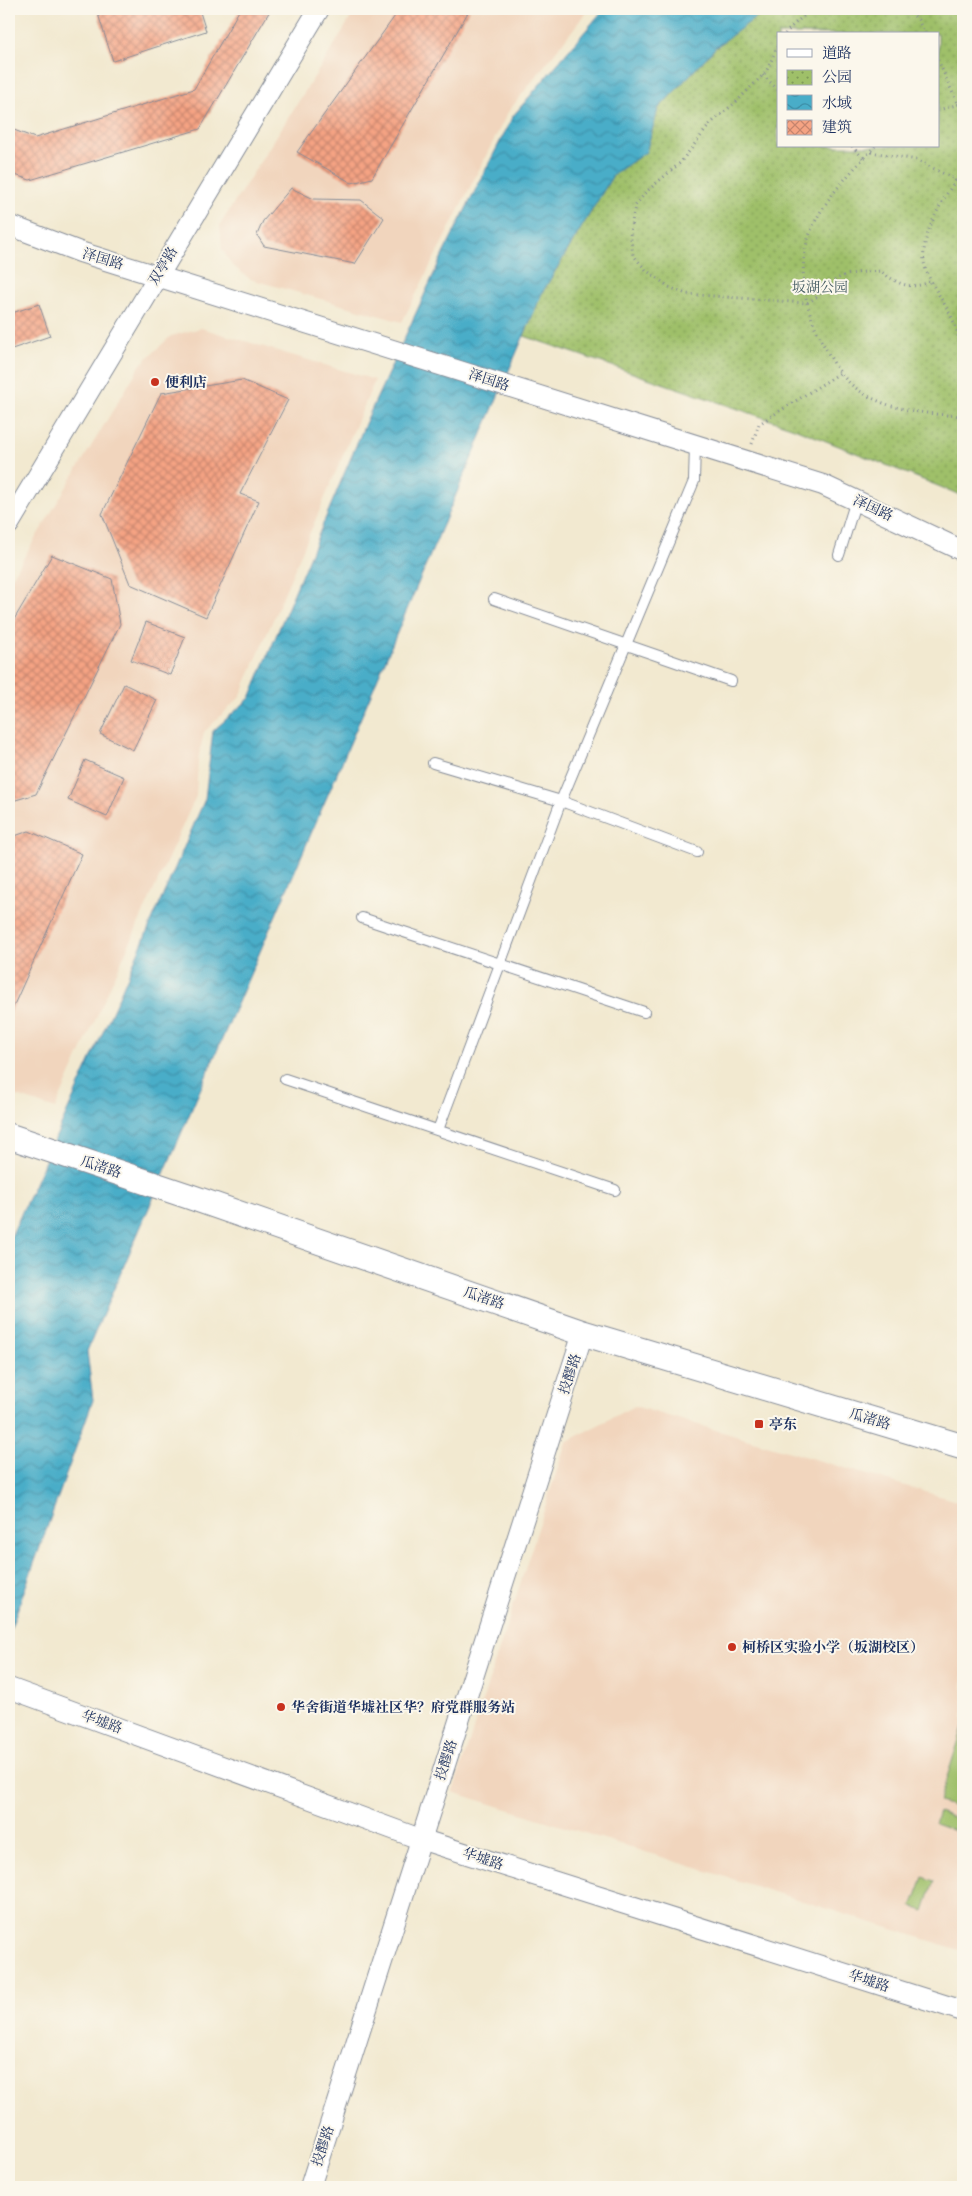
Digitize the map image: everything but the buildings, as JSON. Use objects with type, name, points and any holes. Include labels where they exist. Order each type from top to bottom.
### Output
[{"type":"street","name":"双亭路","points":[[9,524],[157,276],[320,9]]},
{"type":"street","name":"泽国路","points":[[9,225],[80,252],[823,485],[963,551]]},
{"type":"street","name":"瓜渚路","points":[[15,1138],[583,1333],[963,1448]]},
{"type":"street","name":"投醪路","points":[[310,2187],[583,1333]]},
{"type":"street","name":"华墟路","points":[[9,1688],[420,1839],[963,2011]]},
{"type":"lane","points":[[438,1130],[562,800],[694,481],[695,445]]},
{"type":"lane","points":[[839,555],[856,500]]},
{"type":"lane","points":[[494,599],[731,681]]},
{"type":"lane","points":[[433,763],[562,800],[697,852]]},
{"type":"lane","points":[[362,918],[644,1012]]},
{"type":"lane","points":[[285,1079],[615,1190]]},
{"type":"path","points":[[787,32],[812,9]]},
{"type":"path","points":[[906,9],[918,20],[924,32]]},
{"type":"path","points":[[777,49],[774,58],[763,75],[711,124],[680,163],[646,192],[635,206],[630,232],[633,255],[646,270],[669,287],[686,294],[806,304],[816,300],[838,278],[863,272],[880,271],[894,281],[909,287],[932,281]]},
{"type":"path","points":[[940,64],[958,105]]},
{"type":"path","points":[[763,75],[777,89]]},
{"type":"path","points":[[940,110],[963,103]]},
{"type":"path","points":[[854,148],[864,159]]},
{"type":"path","points":[[873,148],[846,178],[815,221],[804,255],[803,288],[810,317],[840,373],[858,390],[905,410],[963,416],[960,348],[956,330],[948,308],[922,260],[936,214],[963,170]]},
{"type":"path","points":[[870,152],[917,160],[956,180]]},
{"type":"path","points":[[746,461],[759,424],[840,373]]},
{"type":"shaded area","points":[[356,9],[589,9],[508,112],[402,322],[250,279],[232,265],[222,249],[220,225]]},
{"type":"shaded area","points":[[201,328],[375,380],[240,697],[204,732],[198,760],[196,796],[55,1109],[9,1093],[9,582],[141,364],[171,336]]},
{"type":"shaded area","name":"柯桥区实验小学（坂湖校区）","points":[[634,1406],[963,1503],[963,1951],[453,1792],[566,1442]]},
{"type":"green space","name":"坂湖公园","points":[[767,9],[959,9],[963,11],[963,496],[794,428],[524,336],[542,293],[613,175],[646,151],[658,109],[716,47]]},
{"type":"green space","points":[[963,1727],[963,1809],[939,1802]]},
{"type":"green space","points":[[939,1812],[963,1821],[963,1834],[935,1824]]},
{"type":"green space","points":[[923,1877],[934,1881],[924,1911],[912,1907]]},
{"type":"water","points":[[604,9],[767,9],[716,47],[658,109],[646,152],[613,175],[542,293],[336,776],[87,1351],[93,1400],[9,1633],[9,1241],[205,799],[213,731],[250,698],[368,417],[444,252],[513,116]]},
{"type":"place","name":"便利店","points":[[155,382]]},
{"type":"place","name":"亭东","points":[[759,1424]]},
{"type":"place","name":"柯桥区实验小学（坂湖校区）","points":[[732,1647]]},
{"type":"place","name":"华舍街道华墟社区华？府党群服务站","points":[[281,1707]]}]
